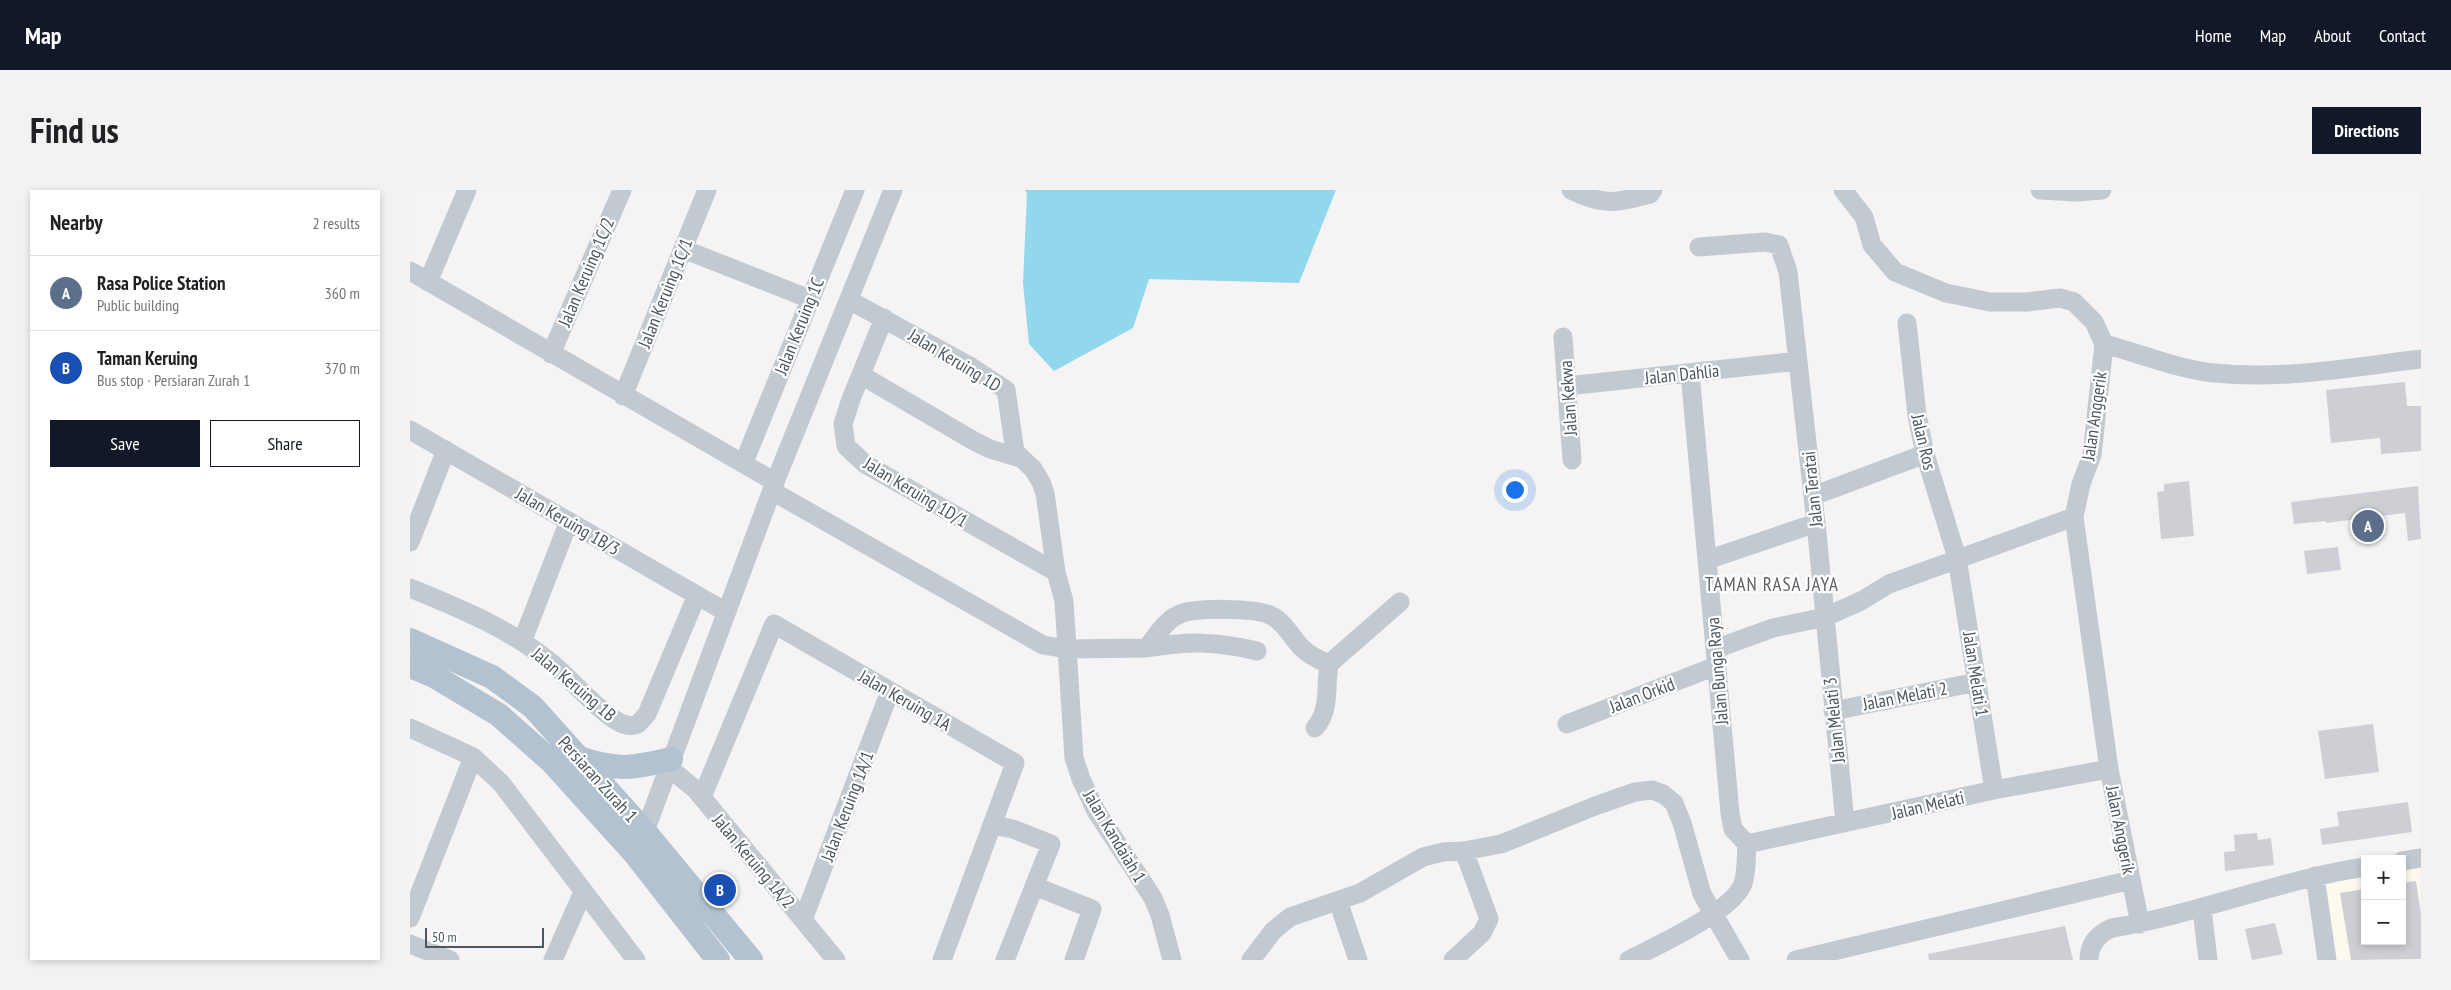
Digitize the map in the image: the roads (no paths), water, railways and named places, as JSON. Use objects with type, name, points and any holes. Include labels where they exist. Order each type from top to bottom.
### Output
[{"type":"main road","name":"Persiaran Zurah 1","points":[[410,640],[492,677],[533,707],[582,759],[645,832],[751,960]]},
{"type":"main road","name":"Persiaran Zurah 1","points":[[410,666],[434,676],[499,715],[552,762],[636,854],[718,960]]},
{"type":"main road","points":[[582,759],[608,767],[624,768],[669,763]]},
{"type":"street","points":[[428,282],[467,190]]},
{"type":"street","name":"Jalan Keruing 1C/2","points":[[551,354],[622,190]]},
{"type":"street","name":"Jalan Keruing 1C/1","points":[[623,396],[707,190]]},
{"type":"street","name":"Jalan Keruing 1C","points":[[744,462],[855,190]]},
{"type":"street","points":[[636,854],[773,486],[893,190]]},
{"type":"street","points":[[1571,190],[1588,199],[1618,202],[1650,194],[1653,190]]},
{"type":"street","points":[[1843,190],[1864,217],[1872,245],[1895,272],[1946,293],[1990,302],[2027,302],[2060,298],[2074,302],[2094,322],[2104,344],[2213,373],[2252,375],[2299,374],[2421,359]]},
{"type":"street","points":[[2040,190],[2076,192],[2102,190]]},
{"type":"street","name":"Jalan Teratai","points":[[1699,247],[1765,242],[1779,245],[1788,272],[1825,617]]},
{"type":"street","points":[[683,249],[810,299]]},
{"type":"street","points":[[410,271],[623,396],[744,462],[773,486],[1043,645],[1067,650],[1147,648],[1214,642],[1257,651]]},
{"type":"street","name":"Jalan Keruing 1D","points":[[849,300],[968,365],[1006,390],[1015,452],[1033,469],[1045,493],[1056,572],[1064,601],[1067,650]]},
{"type":"street","name":"Jalan Keruing 1D/1","points":[[884,318],[843,424],[846,446],[865,464],[1056,572]]},
{"type":"street","name":"Jalan Ros","points":[[1907,323],[1917,414],[1925,454],[1956,558]]},
{"type":"street","name":"Jalan Kekwa","points":[[1563,336],[1572,460]]},
{"type":"street","name":"Jalan Anggerik","points":[[2104,344],[2092,455],[2081,484],[2074,517],[2109,770],[2140,924]]},
{"type":"street","name":"Jalan Dahlia","points":[[1567,386],[1798,362]]},
{"type":"street","name":"Jalan Bunga Raya","points":[[1690,373],[1730,813],[1733,829],[1747,844]]},
{"type":"street","points":[[861,375],[974,441],[990,449],[1020,458]]},
{"type":"street","name":"Jalan Keruing 1B/3","points":[[410,430],[726,612]]},
{"type":"street","points":[[410,542],[446,450]]},
{"type":"street","points":[[1813,496],[1925,454]]},
{"type":"street","name":"Jalan Orkid","points":[[1567,724],[1716,658],[1767,630],[1825,617],[1855,604],[1889,584],[1956,558],[2074,517]]},
{"type":"street","points":[[522,642],[569,521]]},
{"type":"street","points":[[1707,560],[1816,523]]},
{"type":"street","name":"Jalan Melati 1","points":[[1956,558],[1994,790]]},
{"type":"street","name":"Jalan Keruing 1B","points":[[410,588],[471,613],[522,642],[553,664],[614,720],[628,726],[638,724],[648,714],[697,595]]},
{"type":"street","points":[[1315,728],[1324,718],[1329,664],[1400,602]]},
{"type":"street","points":[[1147,648],[1161,630],[1178,615],[1212,610],[1248,610],[1271,615],[1288,630],[1302,648],[1329,664]]},
{"type":"street","name":"Jalan Melati 3","points":[[1825,617],[1845,823]]},
{"type":"street","name":"Jalan Keruing 1A","points":[[702,796],[774,624],[1015,763],[942,960]]},
{"type":"street","name":"Jalan Kandaiah 1","points":[[1067,650],[1074,758],[1081,779],[1096,812],[1153,898],[1160,915],[1172,960]]},
{"type":"street","name":"Jalan Melati 2","points":[[1833,711],[1977,682]]},
{"type":"street","name":"Jalan Keruing 1A/1","points":[[803,920],[890,692]]},
{"type":"street","points":[[410,728],[473,757],[501,783],[636,960]]},
{"type":"street","points":[[410,918],[473,757]]},
{"type":"street","name":"Jalan Keruing 1A/2","points":[[669,763],[702,796],[836,960]]},
{"type":"street","name":"Jalan Melati","points":[[1747,844],[1994,790],[2109,770]]},
{"type":"street","points":[[1251,960],[1273,932],[1290,917],[1360,893],[1423,857],[1443,852],[1464,851],[1501,844],[1594,806],[1635,792],[1652,790],[1663,794],[1674,803],[1702,894],[1740,960]]},
{"type":"street","points":[[992,825],[1013,829],[1051,844],[1005,960]]},
{"type":"street","points":[[1629,960],[1695,926],[1732,898],[1742,886],[1747,844]]},
{"type":"street","points":[[1453,960],[1482,933],[1488,919],[1464,851]]},
{"type":"street","points":[[2406,860],[2421,858]]},
{"type":"street","points":[[2088,960],[2094,940],[2102,932],[2202,909],[2315,876],[2361,868]]},
{"type":"street","points":[[2315,876],[2327,960]]},
{"type":"street","points":[[1796,960],[2131,880]]},
{"type":"street","points":[[1034,886],[1092,909],[1074,960]]},
{"type":"street","points":[[553,960],[583,892]]},
{"type":"street","points":[[1338,901],[1358,960]]},
{"type":"street","points":[[2202,909],[2208,960]]},
{"type":"street","points":[[410,944],[450,960]]},
{"type":"water","points":[[1025,190],[1336,190],[1299,283],[1149,279],[1133,328],[1054,371],[1029,344],[1023,283],[1027,194]]},
{"type":"place","name":"Rasa Police Station","points":[[2368,526]]},
{"type":"place","name":"Taman Keruing","points":[[720,890]]},
{"type":"district","name":"TAMAN RASA JAYA","points":[[1772,584]]}]
